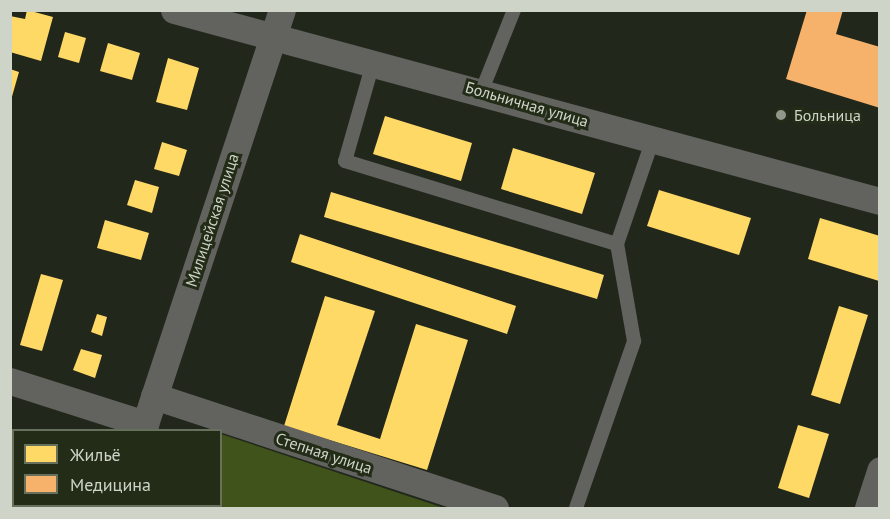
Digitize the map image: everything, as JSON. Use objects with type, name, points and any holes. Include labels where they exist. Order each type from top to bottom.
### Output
[{"type":"street","name":"Больничная улица","points":[[174,10],[273,38],[482,90],[652,142],[879,201]]},
{"type":"street","name":"Милицейская улица","points":[[144,427],[282,10]]},
{"type":"street","points":[[10,381],[144,427]]},
{"type":"street","name":"Степная улица","points":[[154,396],[495,508]]},
{"type":"street","points":[[868,508],[879,470]]},
{"type":"lane","points":[[482,90],[514,10]]},
{"type":"lane","points":[[373,63],[345,161],[617,244]]},
{"type":"lane","points":[[576,508],[634,341],[617,244],[652,142]]},
{"type":"green space","points":[[222,434],[444,508],[150,508],[222,507]]},
{"type":"building: Жильё","points":[[27,10],[53,17],[41,61],[10,52],[10,16],[25,19]]},
{"type":"building: Жильё","points":[[65,32],[86,38],[79,63],[58,57]]},
{"type":"building: Жильё","points":[[108,43],[140,53],[132,80],[100,71]]},
{"type":"building: Жильё","points":[[168,58],[199,68],[187,110],[156,102]]},
{"type":"building: Жильё","points":[[10,69],[19,72],[11,100],[10,100]]},
{"type":"building: Жильё","points":[[385,116],[472,143],[461,181],[373,154]]},
{"type":"building: Жильё","points":[[162,142],[187,150],[179,176],[154,169]]},
{"type":"building: Жильё","points":[[513,148],[595,173],[582,214],[501,189]]},
{"type":"building: Жильё","points":[[135,180],[159,187],[152,213],[127,205]]},
{"type":"building: Жильё","points":[[659,190],[751,218],[739,255],[647,226]]},
{"type":"building: Жильё","points":[[331,192],[604,275],[597,299],[324,217]]},
{"type":"building: Жильё","points":[[820,218],[880,236],[879,281],[808,259]]},
{"type":"building: Жильё","points":[[105,220],[149,233],[141,260],[97,248]]},
{"type":"building: Жильё","points":[[300,234],[516,306],[507,334],[291,262]]},
{"type":"building: Жильё","points":[[41,274],[63,280],[42,351],[20,345]]},
{"type":"building: Жильё","points":[[325,296],[375,311],[337,425],[380,439],[416,324],[468,340],[427,470],[284,426]]},
{"type":"building: Жильё","points":[[839,306],[868,315],[840,404],[811,395]]},
{"type":"building: Жильё","points":[[97,314],[107,317],[102,336],[91,332]]},
{"type":"building: Жильё","points":[[81,349],[102,355],[95,378],[73,370]]},
{"type":"building: Жильё","points":[[798,425],[829,434],[809,498],[778,488]]},
{"type":"building: Медицина","points":[[807,10],[843,10],[836,34],[880,47],[880,108],[786,79]]},
{"type":"place","name":"Больница","points":[[781,115]]}]
